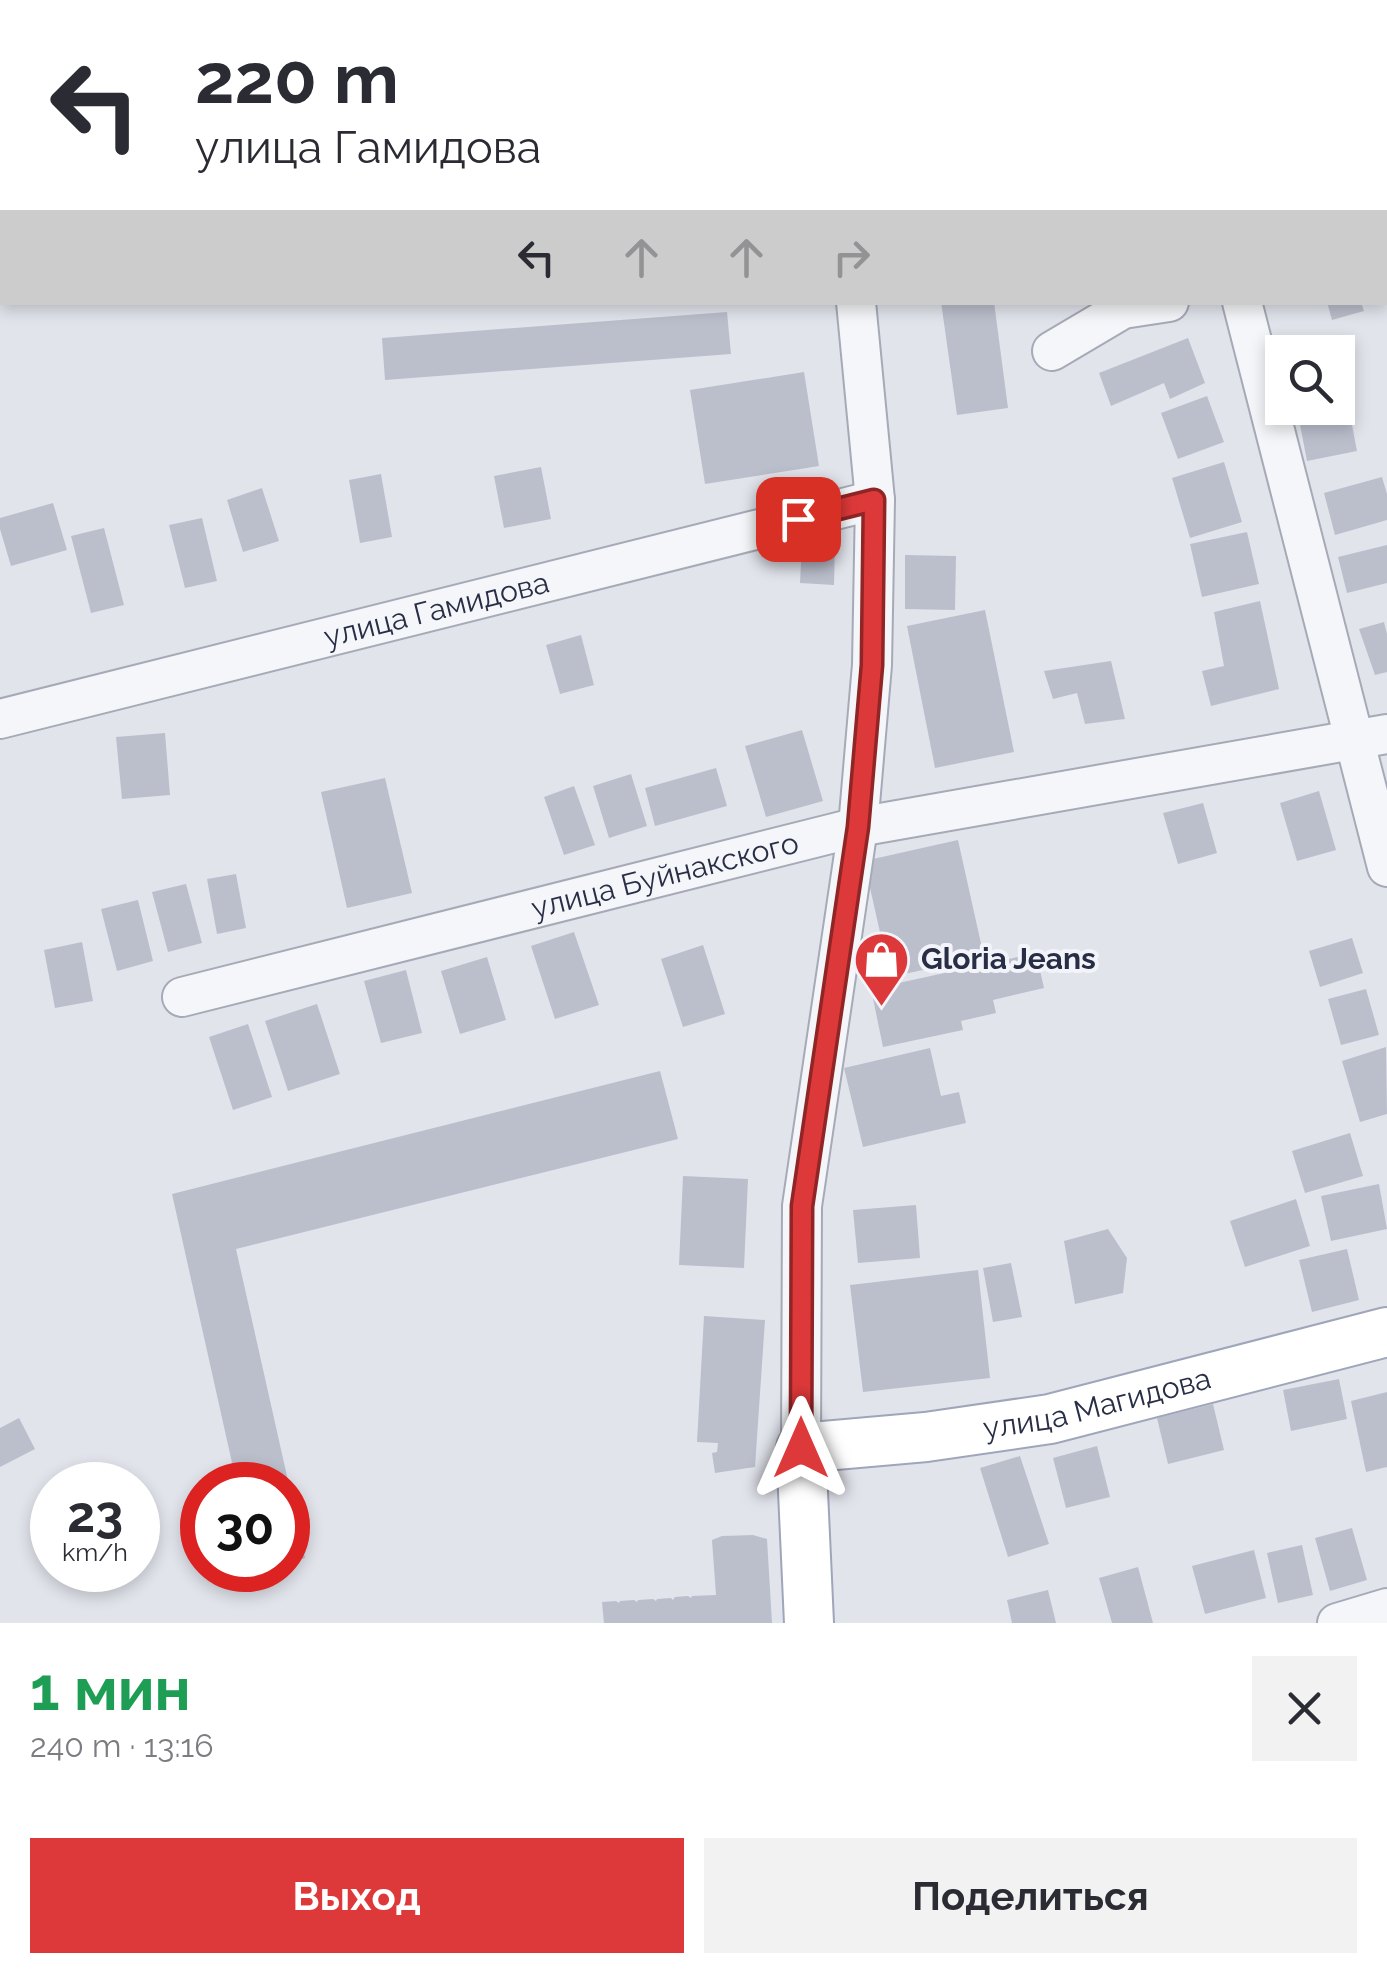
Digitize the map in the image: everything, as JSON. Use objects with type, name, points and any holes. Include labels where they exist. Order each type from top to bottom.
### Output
[{"type":"main road","name":"улица Магидова","points":[[801,1448],[1050,1419],[1387,1332]]},
{"type":"main road","points":[[801,1448],[809,1623]]},
{"type":"street","points":[[801,1448],[802,1206],[858,827],[872,665],[874,500],[856,305]]},
{"type":"street","points":[[1052,351],[1123,309],[1149,305]]},
{"type":"street","points":[[1243,305],[1371,737],[1387,867]]},
{"type":"street","name":"улица Гамидова","points":[[0,718],[874,500]]},
{"type":"street","name":"улица Буйнакского","points":[[182,998],[858,827],[1371,737]]},
{"type":"street","points":[[1337,1623],[1387,1608]]},
{"type":"building","points":[[941,305],[994,305],[1008,408],[957,415]]},
{"type":"building","points":[[1328,305],[1362,305],[1364,311],[1332,320]]},
{"type":"building","points":[[727,312],[731,354],[385,380],[382,338]]},
{"type":"building","points":[[1188,338],[1205,383],[1170,399],[1164,383],[1111,406],[1099,373]]},
{"type":"building","points":[[804,372],[819,466],[705,484],[690,390]]},
{"type":"building","points":[[1207,396],[1224,442],[1178,459],[1161,413]]},
{"type":"building","points":[[1300,425],[1352,425],[1357,451],[1307,461]]},
{"type":"building","points":[[1224,462],[1242,522],[1190,538],[1172,478]]},
{"type":"building","points":[[541,467],[551,519],[504,528],[494,476]]},
{"type":"building","points":[[381,474],[392,537],[360,543],[349,480]]},
{"type":"building","points":[[1382,477],[1387,494],[1387,520],[1335,535],[1324,493]]},
{"type":"building","points":[[262,488],[279,541],[243,552],[227,500]]},
{"type":"building","points":[[53,503],[67,550],[11,566],[0,518]]},
{"type":"building","points":[[202,518],[217,581],[185,588],[169,525]]},
{"type":"building","points":[[104,528],[124,605],[91,613],[71,536]]},
{"type":"building","points":[[1247,532],[1259,584],[1202,597],[1190,544]]},
{"type":"building","points":[[802,542],[835,544],[834,585],[800,583]]},
{"type":"building","points":[[1387,545],[1387,583],[1347,593],[1338,557]]},
{"type":"building","points":[[905,555],[956,556],[955,610],[905,609]]},
{"type":"building","points":[[1260,601],[1279,689],[1211,706],[1202,671],[1224,666],[1214,612]]},
{"type":"building","points":[[985,610],[1014,752],[935,768],[907,626]]},
{"type":"building","points":[[1384,622],[1387,672],[1375,675],[1359,629]]},
{"type":"building","points":[[581,635],[594,685],[560,694],[546,645]]},
{"type":"building","points":[[1111,661],[1125,719],[1085,724],[1077,693],[1053,699],[1044,671]]},
{"type":"building","points":[[802,730],[823,801],[766,817],[745,746]]},
{"type":"building","points":[[165,733],[170,795],[122,799],[116,737]]},
{"type":"building","points":[[716,768],[727,806],[655,826],[645,788]]},
{"type":"building","points":[[631,774],[647,826],[609,838],[593,786]]},
{"type":"building","points":[[385,778],[412,893],[347,908],[321,792]]},
{"type":"building","points":[[574,786],[595,845],[564,855],[544,797]]},
{"type":"building","points":[[1319,791],[1336,850],[1297,861],[1280,803]]},
{"type":"building","points":[[1203,803],[1217,853],[1178,864],[1163,813]]},
{"type":"building","points":[[958,840],[984,957],[890,977],[864,861]]},
{"type":"building","points":[[236,874],[246,928],[217,934],[207,879]]},
{"type":"building","points":[[186,884],[202,943],[168,952],[152,892]]},
{"type":"building","points":[[138,900],[153,961],[117,971],[101,909]]},
{"type":"building","points":[[574,932],[599,1005],[555,1019],[531,946]]},
{"type":"building","points":[[1352,938],[1363,973],[1320,987],[1309,951]]},
{"type":"building","points":[[82,942],[93,1001],[55,1008],[44,950]]},
{"type":"building","points":[[703,945],[725,1014],[683,1027],[661,959]]},
{"type":"building","points":[[1036,953],[1044,988],[993,1000],[996,1013],[961,1021],[963,1030],[883,1047],[871,989]]},
{"type":"building","points":[[487,957],[506,1020],[460,1034],[441,971]]},
{"type":"building","points":[[406,970],[422,1033],[381,1043],[364,981]]},
{"type":"building","points":[[1366,989],[1379,1035],[1341,1045],[1328,999]]},
{"type":"building","points":[[317,1004],[340,1074],[288,1091],[265,1021]]},
{"type":"building","points":[[248,1024],[272,1097],[233,1110],[209,1037]]},
{"type":"building","points":[[1386,1047],[1387,1114],[1360,1122],[1342,1061]]},
{"type":"building","points":[[930,1048],[941,1096],[959,1092],[966,1123],[863,1147],[844,1068]]},
{"type":"building","points":[[660,1071],[678,1139],[236,1249],[284,1462],[232,1462],[172,1194]]},
{"type":"building","points":[[1350,1133],[1363,1176],[1305,1193],[1292,1151]]},
{"type":"building","points":[[683,1176],[748,1179],[744,1268],[679,1265]]},
{"type":"building","points":[[1379,1184],[1387,1229],[1331,1241],[1321,1196]]},
{"type":"building","points":[[1296,1199],[1310,1246],[1245,1267],[1230,1221]]},
{"type":"building","points":[[916,1205],[920,1258],[858,1263],[853,1210]]},
{"type":"building","points":[[1108,1229],[1127,1258],[1123,1293],[1075,1304],[1064,1241]]},
{"type":"building","points":[[1347,1249],[1359,1300],[1312,1312],[1299,1260]]},
{"type":"building","points":[[1011,1263],[1022,1317],[993,1322],[983,1268]]},
{"type":"building","points":[[978,1270],[990,1378],[863,1392],[850,1285]]},
{"type":"building","points":[[704,1316],[765,1320],[755,1467],[715,1473],[712,1453],[717,1452],[718,1443],[697,1442]]},
{"type":"building","points":[[1339,1379],[1347,1419],[1291,1431],[1283,1390]]},
{"type":"building","points":[[1387,1392],[1387,1467],[1366,1472],[1351,1401]]},
{"type":"building","points":[[1213,1404],[1224,1450],[1168,1464],[1157,1418]]},
{"type":"building","points":[[19,1418],[35,1449],[0,1467],[0,1428]]},
{"type":"building","points":[[1097,1446],[1110,1497],[1066,1508],[1053,1458]]},
{"type":"building","points":[[1020,1456],[1049,1544],[1008,1557],[980,1468]]},
{"type":"building","points":[[1352,1528],[1367,1580],[1330,1591],[1315,1538]]},
{"type":"building","points":[[753,1535],[767,1539],[772,1623],[604,1623],[602,1602],[716,1595],[712,1540]]},
{"type":"building","points":[[1302,1545],[1313,1595],[1278,1603],[1267,1553]]},
{"type":"building","points":[[1254,1550],[1266,1598],[1205,1614],[1192,1566]]},
{"type":"building","points":[[1138,1567],[1153,1623],[1112,1623],[1099,1578]]},
{"type":"building","points":[[1048,1590],[1056,1623],[1012,1623],[1007,1600]]},
{"type":"place","name":"Gloria Jeans","points":[[882,1008]]},
{"type":"route","points":[[798,519],[874,500],[872,665],[858,827],[802,1206],[801,1448]]}]
